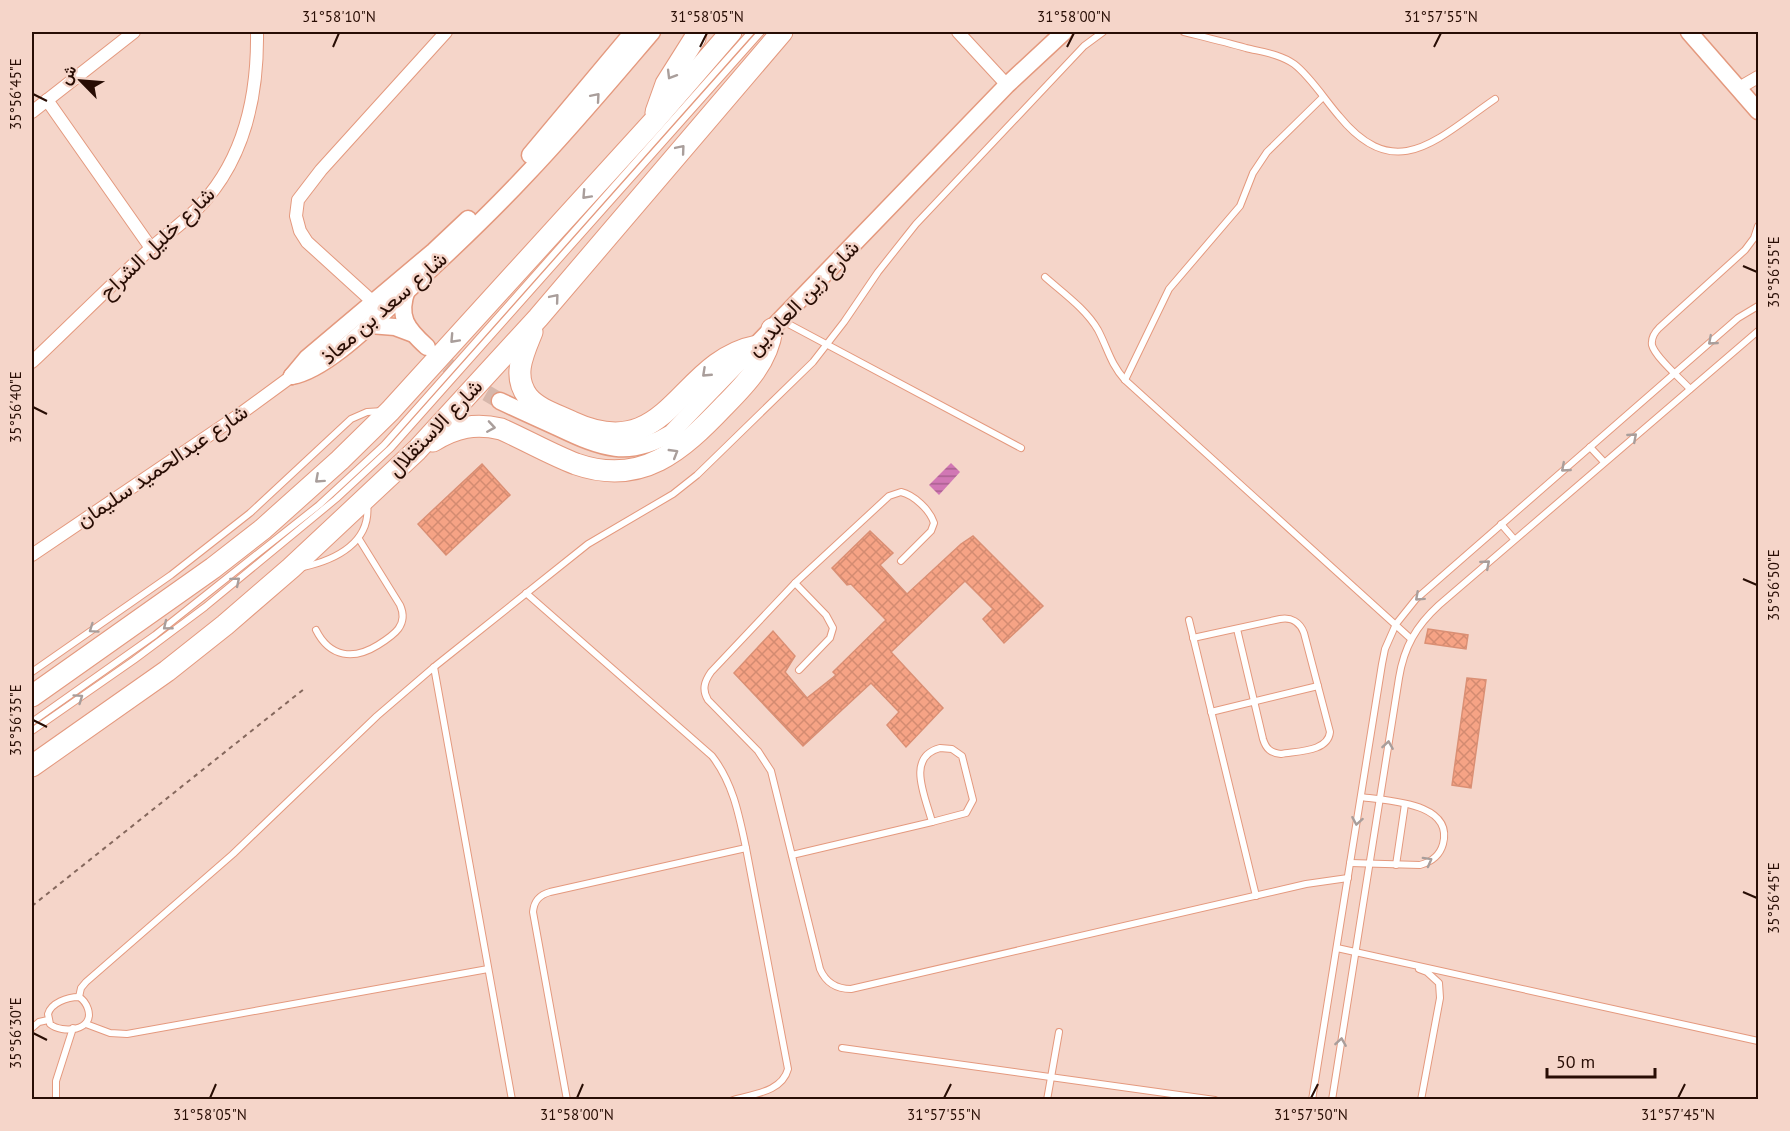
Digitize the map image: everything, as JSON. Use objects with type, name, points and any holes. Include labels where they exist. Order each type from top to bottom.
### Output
[{"type":"highway","points":[[654,122],[666,84],[695,38],[696,32]]},
{"type":"highway","points":[[32,696],[213,568],[263,529],[340,460],[390,411],[654,122],[731,32]]},
{"type":"highway","name":"شارع الاستقلال","points":[[32,766],[167,671],[225,625],[291,568],[417,450],[538,318],[782,32]]},
{"type":"highway","points":[[538,318],[519,366],[522,387],[536,404],[584,427],[607,433],[630,432],[652,423],[718,362],[736,352],[757,346]]},
{"type":"highway","points":[[417,450],[450,431],[481,425],[501,429],[559,457],[591,468],[624,470],[655,463],[683,447],[729,401],[760,364],[769,348],[777,325]]},
{"type":"street","points":[[32,112],[134,32]]},
{"type":"street","name":"شارع خليل الشراح","points":[[32,362],[151,248],[195,210],[217,186],[235,155],[249,120],[255,88],[257,32]]},
{"type":"street","points":[[373,302],[307,242],[300,231],[296,216],[298,200],[321,170],[446,32]]},
{"type":"street","name":"شارع سعد بن معاذ","points":[[292,376],[307,358],[522,172],[633,32]]},
{"type":"street","name":"شارع سعد بن معاذ","points":[[292,376],[314,369],[370,325],[440,261],[652,32]]},
{"type":"street","points":[[958,32],[1007,85]]},
{"type":"street","name":"شارع زين العابدين","points":[[500,401],[599,446],[629,449],[658,441],[671,433],[1007,85],[1064,32]]},
{"type":"street","points":[[1689,32],[1758,111]]},
{"type":"street","points":[[1739,88],[1758,77]]},
{"type":"street","points":[[47,100],[151,248]]},
{"type":"street","points":[[407,290],[403,308],[406,325],[411,333],[427,347]]},
{"type":"street","points":[[370,325],[395,327],[411,333]]},
{"type":"street","name":"شارع عبدالحميد سليمان","points":[[32,555],[292,376]]},
{"type":"lane","points":[[32,722],[164,628],[319,505],[384,445],[751,32]]},
{"type":"lane","points":[[32,731],[205,607],[336,499],[391,448],[761,32]]},
{"type":"lane","points":[[78,997],[86,982],[233,854],[377,716],[434,667],[588,544],[673,494],[692,480],[798,378],[828,345],[878,272],[916,224],[1084,46],[1103,32]]},
{"type":"lane","points":[[1184,32],[1286,59],[1303,72],[1359,138],[1377,148],[1398,152],[1420,148],[1495,99]]},
{"type":"lane","points":[[1125,380],[1169,289],[1240,206],[1253,173],[1267,152],[1323,97]]},
{"type":"lane","points":[[1690,389],[1653,348],[1655,332],[1745,250],[1754,238],[1758,226]]},
{"type":"lane","points":[[1045,277],[1091,320],[1114,369],[1125,380],[1410,638]]},
{"type":"lane","points":[[1312,1100],[1383,657],[1396,624],[1416,599],[1501,524],[1744,312],[1758,306]]},
{"type":"lane","points":[[777,325],[828,345],[1022,448]]},
{"type":"lane","points":[[1332,1100],[1401,666],[1410,638],[1431,612],[1758,331]]},
{"type":"lane","points":[[32,672],[171,575],[250,513],[351,419],[367,412],[390,411]]},
{"type":"lane","points":[[1590,447],[1604,462]]},
{"type":"lane","points":[[901,561],[931,531],[934,523],[930,514],[913,497],[901,492],[889,496],[795,583],[711,672],[704,690],[708,700],[758,751],[768,766],[775,785],[820,969],[832,985],[845,989],[1317,882],[1348,878]]},
{"type":"lane","points":[[291,568],[327,560],[359,539],[368,515],[366,498]]},
{"type":"lane","points":[[1501,524],[1514,539]]},
{"type":"lane","points":[[316,630],[331,649],[339,653],[355,655],[363,653],[392,636],[402,625],[403,615],[400,605],[359,539]]},
{"type":"lane","points":[[795,583],[826,615],[833,628],[830,638],[799,670]]},
{"type":"lane","points":[[526,593],[712,756],[725,774],[732,790],[746,848],[788,1069],[784,1080],[775,1087],[733,1100]]},
{"type":"lane","points":[[1193,638],[1237,628],[1280,619],[1297,622],[1304,633],[1330,732],[1326,743],[1319,747],[1281,754],[1270,751],[1264,744],[1237,628]]},
{"type":"lane","points":[[1189,620],[1256,896]]},
{"type":"lane","points":[[434,667],[512,1100]]},
{"type":"lane","points":[[1211,712],[1318,686]]},
{"type":"lane","points":[[792,855],[962,815],[970,809],[973,795],[965,762],[958,752],[952,749],[934,749],[925,756],[920,768],[932,822]]},
{"type":"lane","points":[[1350,863],[1420,866],[1438,854],[1444,840],[1442,826],[1434,814],[1420,807],[1361,797]]},
{"type":"lane","points":[[1396,865],[1405,804]]},
{"type":"lane","points":[[567,1100],[533,912],[535,902],[539,897],[550,892],[746,848]]},
{"type":"lane","points":[[1337,948],[1758,1041]]},
{"type":"lane","points":[[1401,962],[1427,972],[1439,983],[1440,998],[1421,1100]]},
{"type":"lane","points":[[86,1024],[110,1033],[127,1034],[488,969]]},
{"type":"lane","points":[[78,997],[86,1003],[89,1011],[89,1020],[86,1024],[81,1028],[58,1029],[50,1024],[49,1010],[52,1006],[78,997]]},
{"type":"lane","points":[[32,1028],[39,1022],[48,1020]]},
{"type":"lane","points":[[56,1100],[56,1081],[73,1028]]},
{"type":"lane","points":[[1047,1100],[1059,1032]]},
{"type":"lane","points":[[842,1048],[1215,1100]]},
{"type":"path","points":[[32,906],[304,689]]},
{"type":"shaded area","points":[[951,463],[960,472],[939,495],[929,485]]},
{"type":"building","points":[[482,464],[510,495],[446,555],[418,524]]},
{"type":"building","points":[[870,531],[893,553],[880,565],[907,594],[961,544],[973,536],[1043,606],[1004,643],[983,619],[993,609],[965,581],[891,652],[943,708],[906,747],[887,725],[899,712],[871,683],[803,746],[734,673],[773,631],[795,656],[785,672],[807,698],[836,675],[833,672],[886,620],[851,584],[847,585],[832,568]]},
{"type":"building","points":[[1428,629],[1468,635],[1466,649],[1425,643]]},
{"type":"building","points":[[1467,678],[1486,680],[1471,788],[1452,785]]},
{"type":"tunnel","points":[[429,350],[468,382],[500,401]]}]
